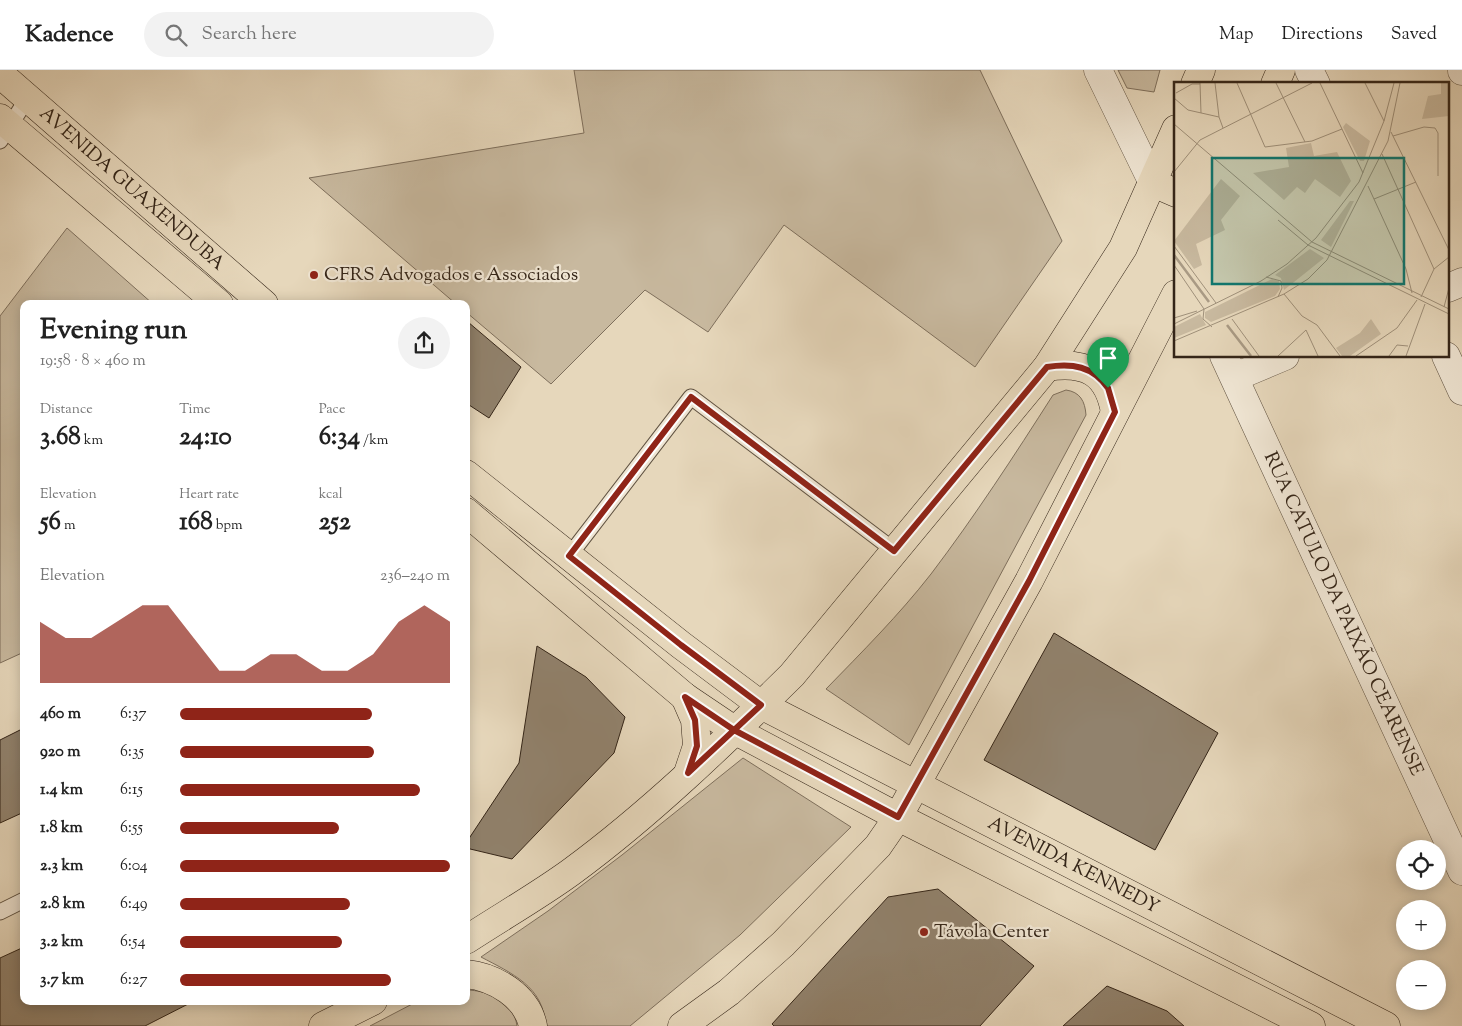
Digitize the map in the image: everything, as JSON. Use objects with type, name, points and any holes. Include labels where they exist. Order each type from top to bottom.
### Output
[{"type":"main road","points":[[1196,82],[1201,70]]},
{"type":"main road","points":[[1276,82],[1282,70]]},
{"type":"main road","name":"AVENIDA GUAXENDUBA","points":[[0,74],[259,300]]},
{"type":"main road","name":"AVENIDA GUAXENDUBA","points":[[3,128],[214,300]]},
{"type":"main road","points":[[470,937],[570,872],[634,823],[792,675],[1047,367],[1164,188],[1174,139]]},
{"type":"main road","points":[[694,1023],[783,944],[878,846],[898,817],[1029,581],[1174,298]]},
{"type":"main road","points":[[1047,367],[1074,366],[1095,373],[1108,388],[1115,412]]},
{"type":"main road","points":[[470,477],[681,645],[761,705]]},
{"type":"main road","points":[[470,515],[685,697],[734,730]]},
{"type":"main road","points":[[685,697],[695,720],[697,746],[688,773]]},
{"type":"main road","name":"AVENIDA KENNEDY","points":[[761,705],[1386,1026]]},
{"type":"main road","name":"AVENIDA KENNEDY","points":[[734,730],[898,817],[1312,1026]]},
{"type":"main road","points":[[470,975],[494,983],[514,994],[522,1003],[533,1026]]},
{"type":"main road","points":[[323,1026],[365,1005]]},
{"type":"street","points":[[1098,70],[1164,188]]},
{"type":"street","points":[[1309,70],[1315,82]]},
{"type":"street","points":[[1450,287],[1462,282]]},
{"type":"street","points":[[1230,367],[1275,358]]},
{"type":"street","points":[[1447,358],[1462,391]]},
{"type":"street","name":"RUA CATULO DA PAIXÃO CEARENSE","points":[[1230,367],[1462,870]]},
{"type":"lane","points":[[3,128],[28,99]]},
{"type":"lane","points":[[569,556],[691,397],[894,551]]},
{"type":"lane","points":[[0,912],[20,902]]},
{"type":"shaded area","points":[[574,70],[980,70],[1062,241],[975,367],[784,225],[708,332],[645,290],[551,384],[470,315],[470,300],[451,300],[309,178],[584,133]]},
{"type":"shaded area","points":[[1118,70],[1160,70],[1154,92],[1127,88]]},
{"type":"shaded area","points":[[67,228],[148,300],[20,300],[20,654],[0,663],[0,316]]},
{"type":"shaded area","points":[[1066,390],[1075,393],[1081,398],[1086,415],[909,745],[826,689],[919,589],[979,508],[1053,395]]},
{"type":"shaded area","points":[[743,758],[851,827],[740,935],[630,1026],[545,1026],[543,1012],[533,991],[504,969],[481,957],[548,911],[622,855]]},
{"type":"shaded area","points":[[470,990],[483,992],[499,999],[511,1010],[517,1026],[370,1026],[410,1005],[470,1005]]},
{"type":"building","points":[[470,324],[521,367],[489,418],[470,406]]},
{"type":"building","points":[[1054,633],[1218,733],[1155,850],[984,760]]},
{"type":"building","points":[[537,646],[586,677],[625,717],[614,753],[512,859],[470,849],[470,837],[519,763]]},
{"type":"building","points":[[20,730],[20,814],[0,823],[0,740]]},
{"type":"building","name":"Távola Center","points":[[938,889],[1034,966],[980,1026],[774,1026],[772,1024],[888,897]]},
{"type":"building","points":[[20,949],[20,1005],[186,1005],[145,1026],[0,1026],[0,958]]},
{"type":"building","points":[[1107,986],[1167,1011],[1184,1026],[1063,1026]]},
{"type":"place","name":"CFRS Advogados e Associados","points":[[314,275]]},
{"type":"place","name":"Távola Center","points":[[924,932]]},
{"type":"route","points":[[1108,388],[1095,373],[1085,369],[1061,365],[1047,367],[894,551],[691,397],[569,556],[681,645],[761,705],[734,730],[688,773],[697,746],[695,720],[685,697],[734,730],[898,817],[1029,581],[1115,412],[1108,388]]}]
